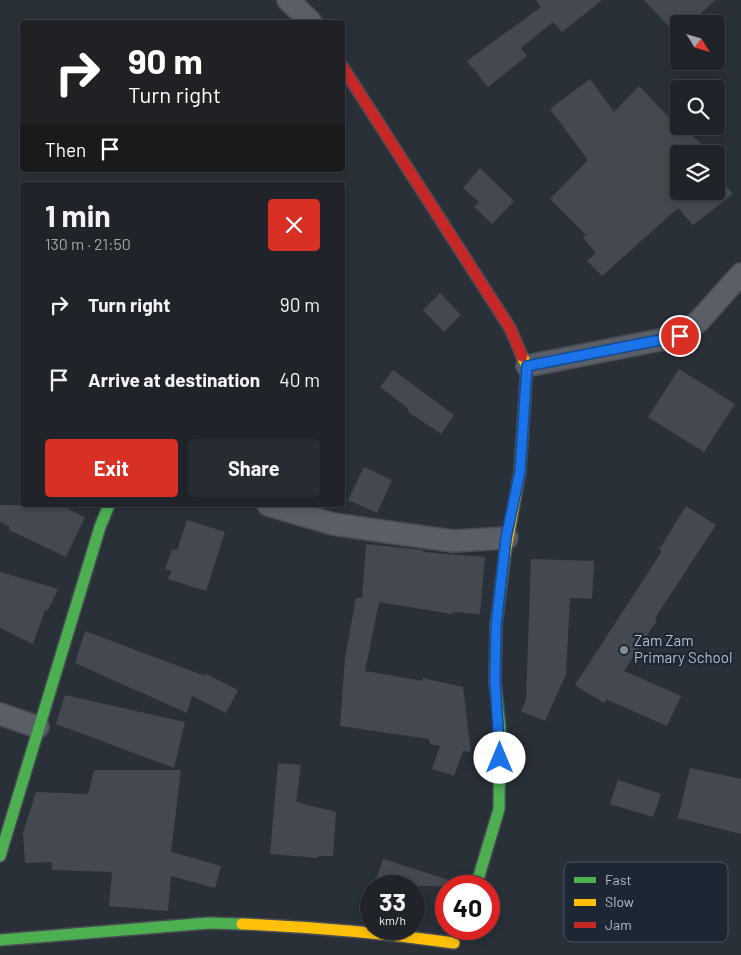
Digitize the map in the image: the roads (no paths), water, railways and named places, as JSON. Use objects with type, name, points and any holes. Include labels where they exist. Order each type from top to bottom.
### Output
[{"type":"street","points":[[288,0],[309,20]]},
{"type":"street","points":[[345,71],[510,328],[527,366],[520,471],[506,538],[496,625],[495,682],[500,728],[499,809],[479,875]]},
{"type":"street","points":[[527,366],[680,336],[700,321],[741,274]]},
{"type":"street","points":[[0,856],[100,528],[109,507]]},
{"type":"street","points":[[275,507],[333,524],[395,534],[453,541],[506,538]]},
{"type":"street","points":[[0,714],[38,727]]},
{"type":"street","points":[[0,940],[209,923],[311,927],[400,934],[455,942]]},
{"type":"place","name":"Zam Zam Primary School","points":[[624,650]]}]
